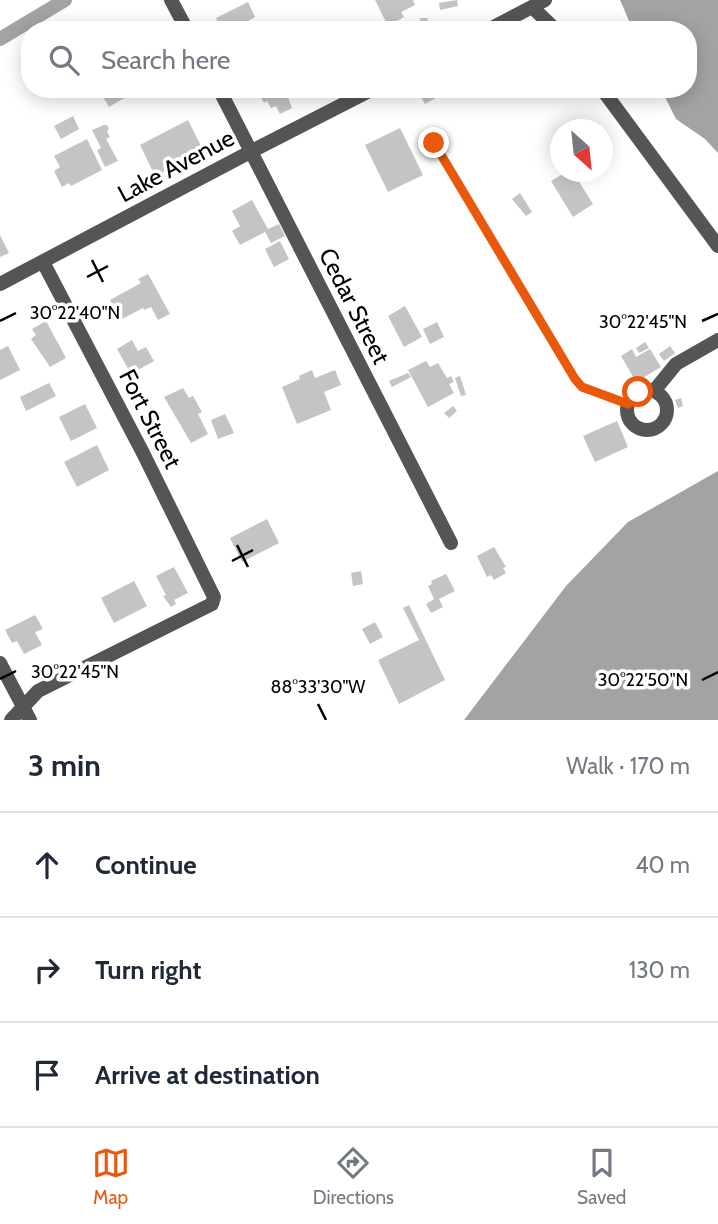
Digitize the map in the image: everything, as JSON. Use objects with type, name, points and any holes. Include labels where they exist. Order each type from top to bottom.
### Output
[{"type":"street","points":[[171,0],[182,21]]},
{"type":"street","points":[[505,21],[538,3],[550,21]]},
{"type":"street","name":"Cedar Street","points":[[224,98],[287,227],[451,543]]},
{"type":"street","name":"Lake Avenue","points":[[0,284],[355,98]]},
{"type":"street","points":[[609,98],[718,246]]},
{"type":"street","name":"Fort Street","points":[[27,713],[38,691],[212,604],[214,597],[143,453],[43,262]]},
{"type":"street","points":[[654,391],[676,364],[718,340]]},
{"type":"street","points":[[654,391],[665,401],[666,417],[656,428],[648,430],[634,425],[627,411],[628,404],[638,392],[654,391]]},
{"type":"street","points":[[0,663],[27,713],[12,720]]},
{"type":"lane","points":[[434,143],[575,379],[582,387],[628,404]]},
{"type":"shaded area","points":[[620,0],[718,0],[718,153],[705,139],[676,119],[666,98],[697,98],[697,21],[629,21]]},
{"type":"shaded area","points":[[718,471],[718,720],[464,720],[566,586],[628,522]]},
{"type":"building","points":[[375,0],[413,0],[415,5],[401,12],[404,17],[397,21],[386,21]]},
{"type":"building","points":[[457,0],[458,6],[440,10],[439,3]]},
{"type":"building","points":[[248,2],[255,17],[248,21],[218,21],[216,18]]},
{"type":"building","points":[[104,98],[124,98],[109,107]]},
{"type":"building","points":[[261,98],[288,98],[292,108],[280,114],[276,106],[271,108],[267,101],[264,103]]},
{"type":"building","points":[[422,98],[436,98],[425,104]]},
{"type":"building","points":[[73,116],[79,129],[61,139],[54,126]]},
{"type":"building","points":[[188,120],[206,156],[169,175],[167,170],[155,176],[140,145]]},
{"type":"building","points":[[104,125],[109,129],[107,131],[110,137],[106,139],[118,161],[105,167],[97,150],[101,148],[92,130]]},
{"type":"building","points":[[400,128],[423,175],[388,192],[365,145]]},
{"type":"building","points":[[87,139],[102,170],[71,186],[69,183],[62,187],[54,171],[60,167],[54,156]]},
{"type":"building","points":[[552,182],[579,182],[593,204],[573,217]]},
{"type":"building","points":[[520,193],[532,212],[526,216],[512,199]]},
{"type":"building","points":[[252,200],[268,229],[279,224],[285,236],[271,243],[265,232],[240,245],[232,231],[240,226],[232,211]]},
{"type":"building","points":[[0,235],[9,253],[0,257]]},
{"type":"building","points":[[280,241],[289,259],[274,267],[265,249]]},
{"type":"building","points":[[148,274],[170,314],[158,320],[151,307],[144,310],[143,308],[120,320],[110,300],[141,283],[138,279]]},
{"type":"building","points":[[405,306],[422,337],[404,347],[388,316]]},
{"type":"building","points":[[46,321],[66,358],[50,367],[31,339],[36,335],[32,329]]},
{"type":"building","points":[[437,322],[444,337],[430,344],[423,329]]},
{"type":"building","points":[[132,340],[138,351],[146,347],[154,361],[131,374],[117,349]]},
{"type":"building","points":[[645,342],[649,348],[639,353],[636,348]]},
{"type":"building","points":[[8,346],[20,370],[0,380],[0,350]]},
{"type":"building","points":[[670,346],[675,353],[664,361],[659,354]]},
{"type":"building","points":[[632,349],[636,357],[650,349],[661,367],[636,382],[621,356]]},
{"type":"building","points":[[426,361],[430,367],[438,363],[447,378],[451,376],[454,382],[449,384],[454,393],[428,407],[408,370]]},
{"type":"building","points":[[312,370],[315,378],[335,370],[341,385],[324,392],[331,410],[297,424],[282,387]]},
{"type":"building","points":[[408,373],[411,377],[392,387],[389,381]]},
{"type":"building","points":[[460,376],[466,395],[461,396],[455,378]]},
{"type":"building","points":[[49,383],[56,396],[26,411],[20,397]]},
{"type":"building","points":[[183,388],[189,398],[193,396],[202,412],[198,414],[208,434],[191,443],[164,397]]},
{"type":"building","points":[[681,398],[683,406],[678,408],[675,400]]},
{"type":"building","points":[[85,404],[97,428],[71,441],[59,417]]},
{"type":"building","points":[[453,406],[457,411],[449,418],[444,413]]},
{"type":"building","points":[[225,414],[234,433],[218,439],[211,420]]},
{"type":"building","points":[[617,421],[628,447],[595,462],[583,436]]},
{"type":"building","points":[[97,445],[109,470],[77,487],[64,462]]},
{"type":"building","points":[[267,519],[279,543],[242,562],[230,538]]},
{"type":"building","points":[[494,547],[506,567],[503,568],[506,573],[494,580],[491,575],[487,577],[477,556]]},
{"type":"building","points":[[174,567],[188,593],[174,600],[176,604],[171,607],[163,596],[166,595],[156,576]]},
{"type":"building","points":[[361,571],[363,584],[353,586],[351,573]]},
{"type":"building","points":[[446,574],[455,591],[439,599],[443,607],[431,613],[426,604],[434,599],[428,586],[432,584],[431,581]]},
{"type":"building","points":[[134,581],[147,606],[114,623],[101,598]]},
{"type":"building","points":[[409,605],[445,680],[399,704],[378,660],[419,640],[403,608]]},
{"type":"building","points":[[35,615],[43,629],[35,632],[42,645],[24,654],[17,641],[12,643],[5,630]]},
{"type":"building","points":[[375,622],[383,637],[370,644],[362,629]]},
{"type":"waterway","points":[[30,21],[65,0]]},
{"type":"waterway","points":[[0,39],[21,26]]},
{"type":"route","points":[[434,143],[575,379],[582,387],[628,404],[638,392]]}]
